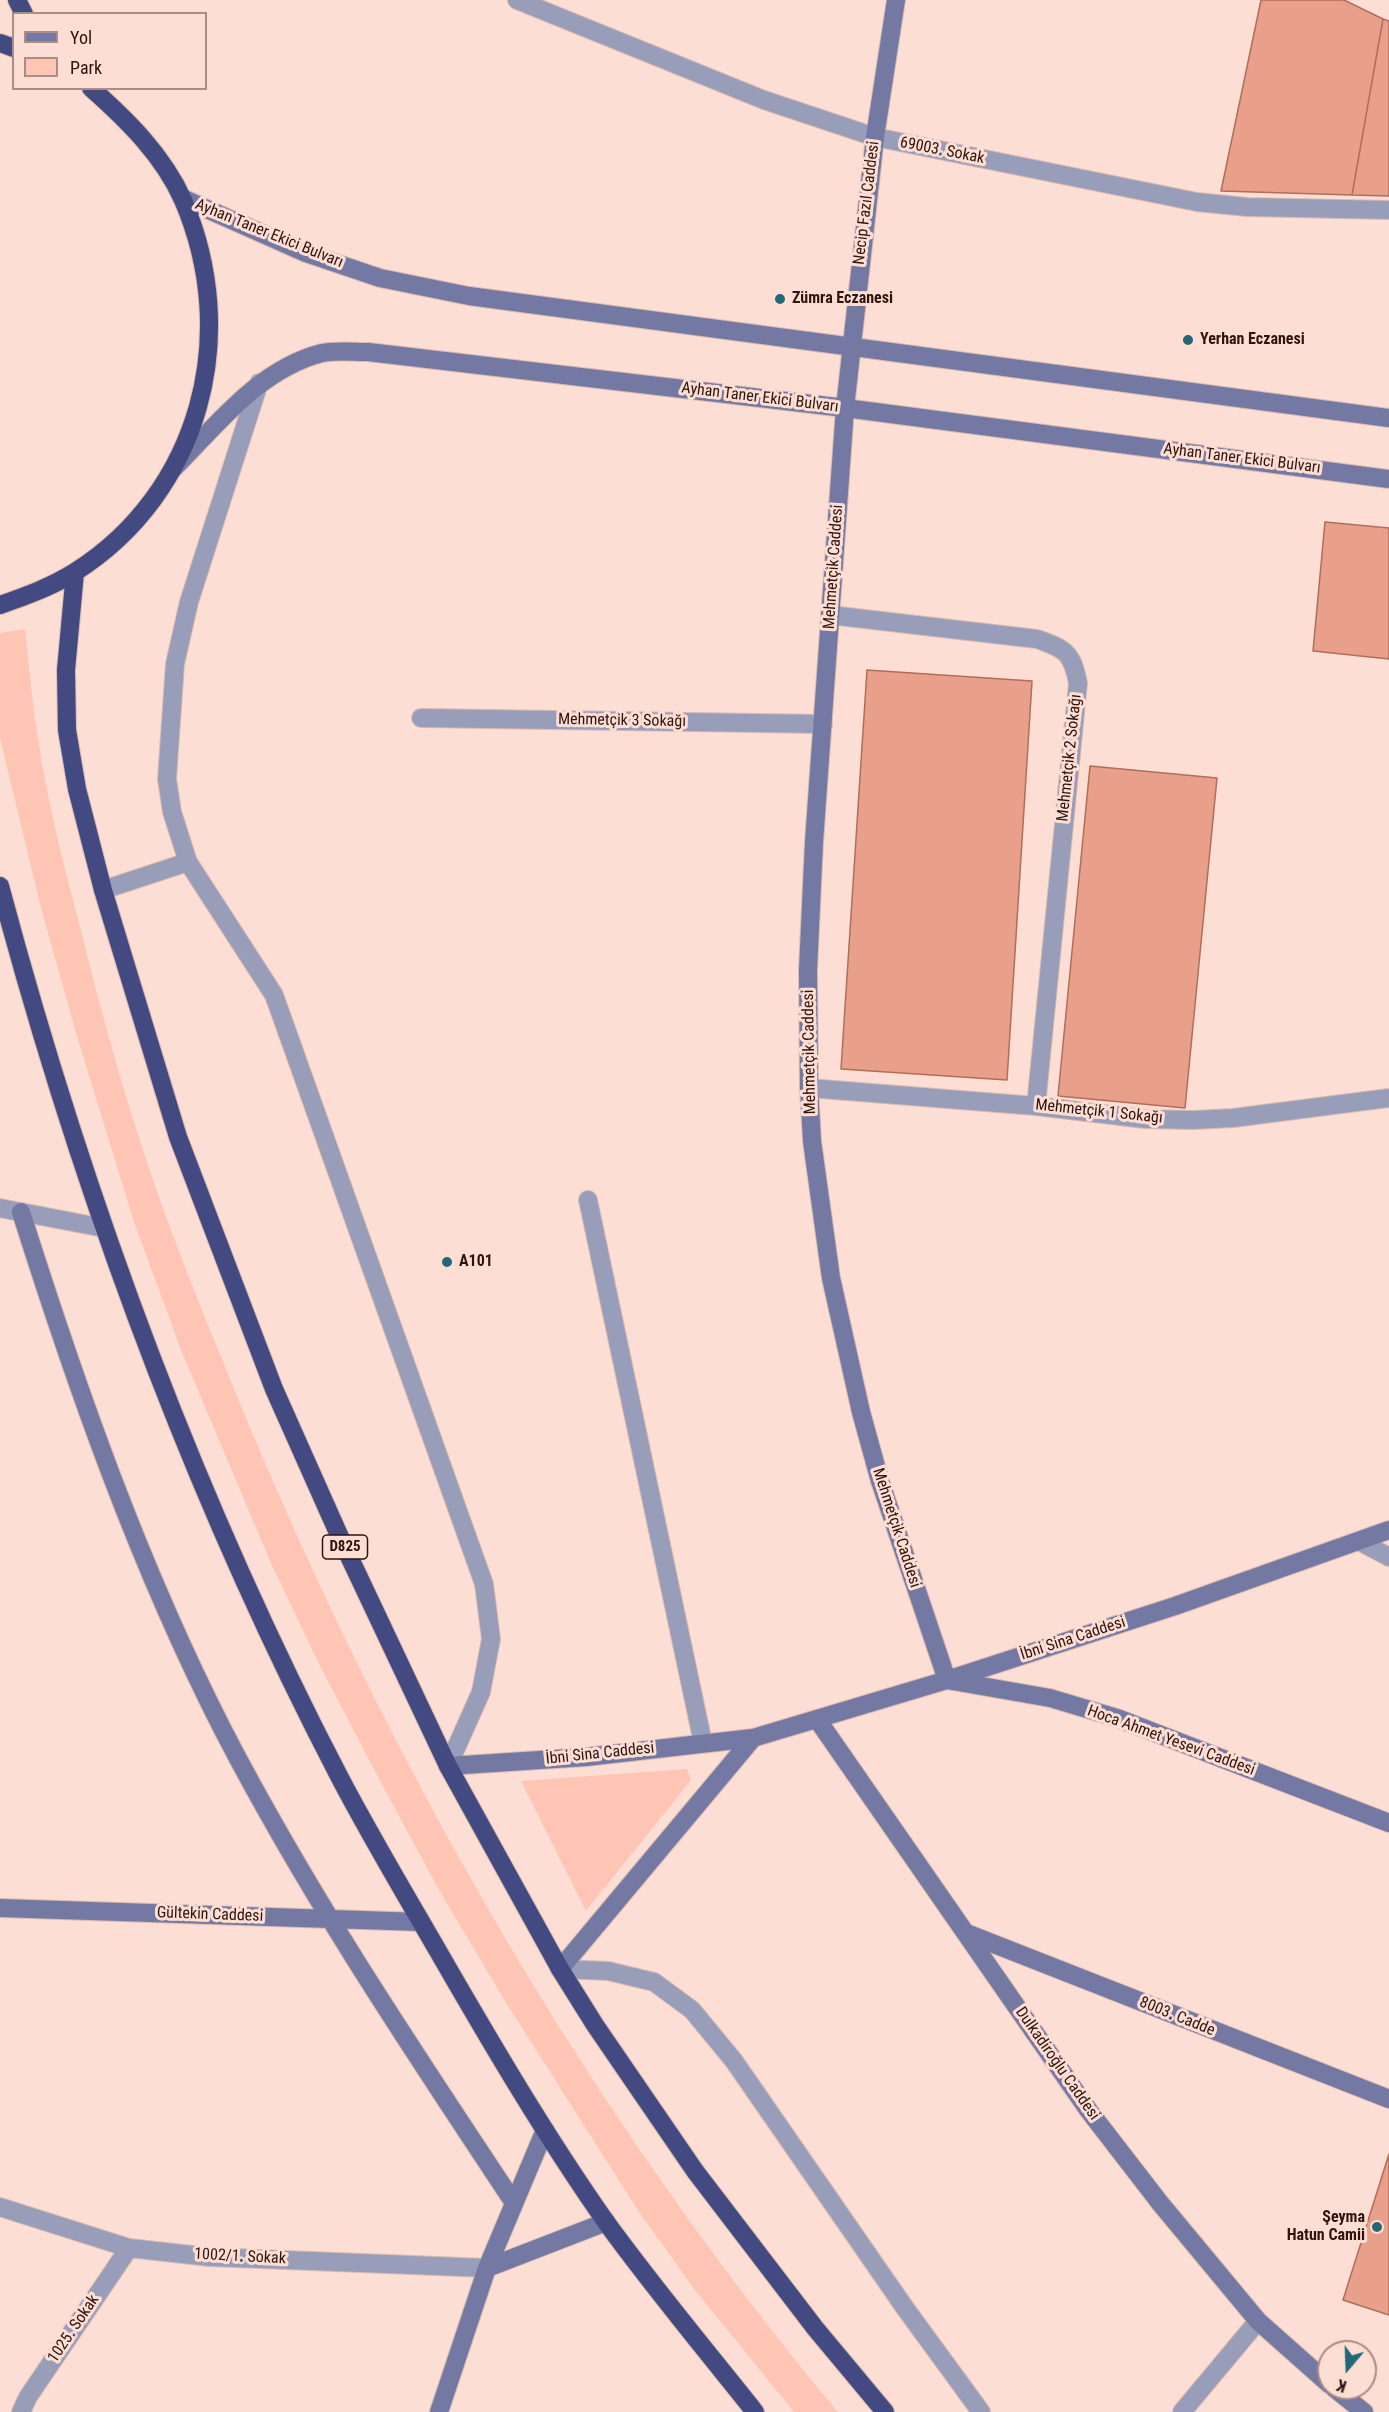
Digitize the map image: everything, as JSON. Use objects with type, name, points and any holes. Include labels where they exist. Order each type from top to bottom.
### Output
[{"type":"highway","points":[[0,605],[32,594],[75,572],[112,544],[145,510],[172,471],[192,428],[205,382],[210,336],[208,288],[199,243],[182,198],[157,157],[127,120],[93,90]]},
{"type":"highway","name":"D825","points":[[75,572],[66,670],[67,729],[77,789],[103,890],[178,1137],[269,1378],[339,1535],[448,1766],[560,1969],[595,2025],[695,2171],[815,2328],[885,2412]]},
{"type":"highway","points":[[0,885],[24,978],[104,1228],[195,1467],[341,1780],[421,1922],[545,2130],[606,2222],[755,2412]]},
{"type":"street","name":"69003. Sokak","points":[[517,0],[764,100],[875,137],[1197,202],[1247,207],[1389,210]]},
{"type":"street","name":"Necip Fazıl Caddesi","points":[[845,408],[875,137],[896,0]]},
{"type":"street","name":"Ayhan Taner Ekici Bulvarı","points":[[182,198],[306,253],[380,278],[469,296],[1389,418]]},
{"type":"street","name":"Ayhan Taner Ekici Bulvarı","points":[[172,471],[260,383],[290,363],[324,352],[368,352],[845,408],[1389,479]]},
{"type":"street","points":[[260,383],[189,602],[175,664],[167,779],[172,812],[188,862],[274,995],[484,1584],[492,1639],[481,1692],[448,1766]]},
{"type":"street","name":"Mehmetçik Caddesi","points":[[845,408],[814,842],[808,970],[808,1088],[812,1141],[831,1278],[845,1346],[880,1481],[947,1680]]},
{"type":"street","name":"Mehmetçik 2 Sokağı","points":[[830,615],[1037,639],[1058,646],[1073,661],[1078,683],[1036,1106]]},
{"type":"street","name":"Mehmetçik 3 Sokağı","points":[[421,718],[823,724]]},
{"type":"street","points":[[103,890],[188,862]]},
{"type":"street","name":"Mehmetçik 1 Sokağı","points":[[808,1088],[1036,1106],[1145,1119],[1194,1120],[1233,1118],[1389,1098]]},
{"type":"street","points":[[588,1200],[703,1743]]},
{"type":"street","points":[[0,1208],[104,1228]]},
{"type":"street","points":[[21,1212],[68,1359],[100,1449],[172,1623],[223,1730],[275,1828],[328,1918],[514,2203]]},
{"type":"street","name":"İbni Sina Caddesi","points":[[448,1766],[586,1757],[753,1738],[947,1680],[1175,1606],[1389,1530]]},
{"type":"street","points":[[1359,1541],[1389,1557]]},
{"type":"street","name":"Hoca Ahmet Yesevi Caddesi","points":[[947,1680],[1050,1698],[1117,1718],[1389,1823]]},
{"type":"street","name":"Dulkadiroğlu Caddesi","points":[[817,1719],[1089,2111],[1160,2203],[1258,2321],[1317,2373]]},
{"type":"street","points":[[560,1969],[753,1738]]},
{"type":"street","name":"Gültekin Caddesi","points":[[0,1908],[421,1922]]},
{"type":"street","name":"8003. Cadde","points":[[966,1933],[1389,2099]]},
{"type":"street","points":[[560,1969],[608,1971],[654,1982],[692,2010],[734,2061],[905,2308],[981,2412]]},
{"type":"street","points":[[439,2412],[487,2268],[545,2130]]},
{"type":"street","name":"1002/1. Sokak","points":[[0,2207],[129,2248],[210,2257],[487,2268]]},
{"type":"street","points":[[487,2268],[606,2222]]},
{"type":"street","name":"1025. Sokak","points":[[21,2412],[28,2397],[129,2248]]},
{"type":"street","points":[[1182,2412],[1258,2321]]},
{"type":"street","points":[[1349,2400],[1364,2412]]},
{"type":"green space","points":[[25,629],[32,697],[51,808],[89,963],[122,1082],[146,1160],[192,1284],[248,1423],[306,1555],[368,1686],[435,1814],[506,1940],[582,2063],[663,2183],[748,2299],[838,2412],[794,2412],[695,2290],[639,2212],[505,2001],[439,1890],[321,1668],[270,1561],[181,1350],[133,1219],[76,1033],[41,908],[0,738],[0,633]]},
{"type":"green space","points":[[687,1769],[691,1780],[586,1911],[521,1781]]},
{"type":"building","points":[[1261,0],[1344,0],[1383,19],[1352,195],[1221,191]]},
{"type":"building","points":[[1383,19],[1389,21],[1389,196],[1352,195]]},
{"type":"building","points":[[1325,522],[1389,528],[1389,659],[1313,651]]},
{"type":"building","points":[[867,670],[1032,681],[1007,1080],[841,1069]]},
{"type":"building","points":[[1090,766],[1217,778],[1185,1108],[1058,1096]]},
{"type":"building","name":"Şeyma Hatun Camii","points":[[1389,2154],[1389,2315],[1343,2300]]},
{"type":"place","name":"Zümra Eczanesi","points":[[780,299]]},
{"type":"place","name":"Yerhan Eczanesi","points":[[1188,340]]},
{"type":"place","name":"A101","points":[[447,1262]]},
{"type":"place","name":"Şeyma Hatun Camii","points":[[1377,2227]]}]
